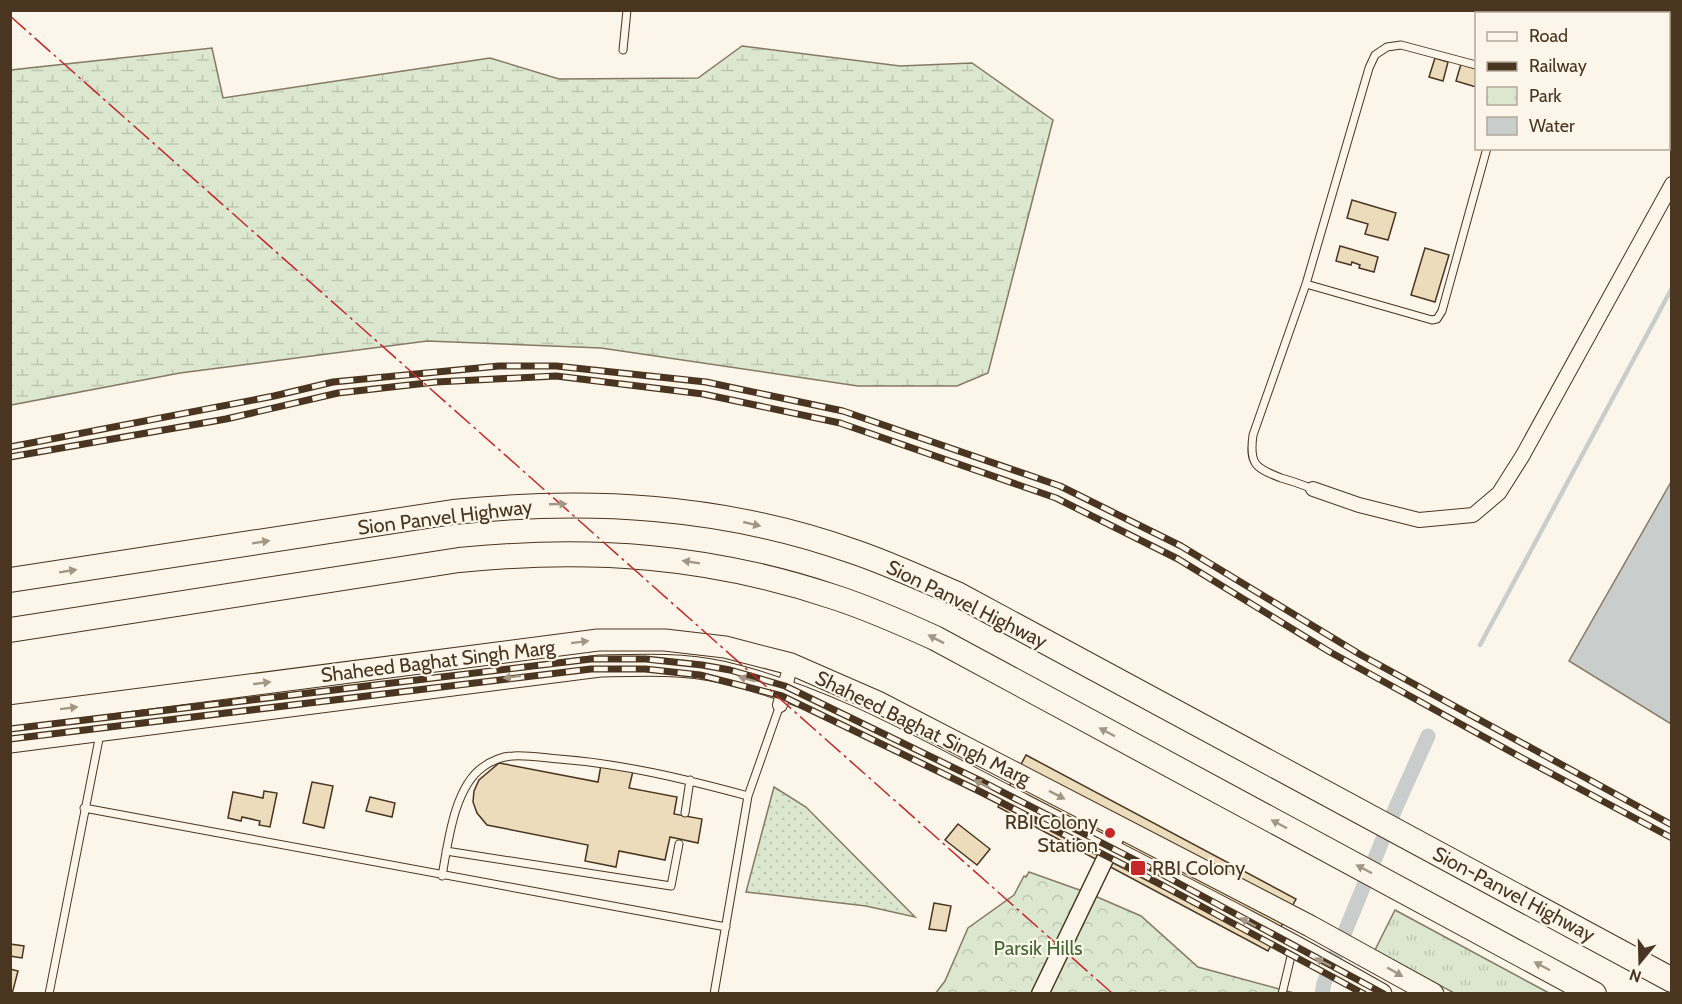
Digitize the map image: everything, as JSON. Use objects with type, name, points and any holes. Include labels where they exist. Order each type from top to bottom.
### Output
[{"type":"highway","name":"Sion Panvel Highway","points":[[10,580],[453,512],[510,506],[567,504],[625,506],[682,511],[739,520],[850,550],[957,594],[1420,843]]},
{"type":"highway","points":[[10,630],[459,560],[513,555],[568,553],[676,560],[783,581],[885,616],[935,638],[1594,993]]},
{"type":"highway","name":"Sion-Panvel Highway","points":[[1420,843],[1671,980]]},
{"type":"main road","name":"Shaheed Baghat Singh Marg","points":[[10,716],[598,640],[665,640],[725,647],[791,664],[878,702],[1310,926],[1433,993]]},
{"type":"main road","name":"Shaheed Baghat Singh Marg","points":[[10,742],[600,666],[664,665],[720,672],[782,697],[867,725],[1381,993]]},
{"type":"street","points":[[1313,489],[1359,505],[1419,520],[1473,515],[1498,493],[1523,455],[1671,184]]},
{"type":"street","points":[[782,697],[791,664]]},
{"type":"street","points":[[1040,993],[1120,828]]},
{"type":"lane","points":[[623,50],[627,10]]},
{"type":"lane","points":[[1313,489],[1261,470],[1254,462],[1251,448],[1253,435],[1306,284],[1375,55],[1387,47],[1401,45],[1475,65]]},
{"type":"lane","points":[[1306,284],[1432,320],[1437,319],[1442,311],[1486,150]]},
{"type":"lane","points":[[714,993],[748,796],[782,697]]},
{"type":"lane","points":[[49,993],[101,730]]},
{"type":"lane","points":[[442,876],[458,803],[469,781],[483,767],[498,759],[513,756],[601,763],[690,780],[748,796]]},
{"type":"lane","points":[[685,813],[690,780]]},
{"type":"lane","points":[[84,808],[726,927]]},
{"type":"lane","points":[[446,850],[671,886],[679,844]]},
{"type":"lane","points":[[1282,993],[1296,948]]},
{"type":"green space","points":[[742,46],[900,66],[972,63],[1053,120],[988,373],[957,386],[858,386],[601,348],[427,341],[180,373],[11,405],[11,70],[212,48],[223,98],[490,58],[559,79],[698,78]]},
{"type":"green space","points":[[774,787],[806,807],[915,917],[866,906],[746,892]]},
{"type":"green space","name":"Parsik Hills","points":[[1029,872],[1088,893],[1141,916],[1198,967],[1294,993],[935,994],[945,981],[968,928],[1014,895],[1024,876],[1026,877]]},
{"type":"green space","points":[[1395,910],[1549,993],[1454,993],[1375,950]]},
{"type":"water","points":[[1671,482],[1671,724],[1569,661]]},
{"type":"building","points":[[1435,58],[1448,62],[1443,81],[1429,77]]},
{"type":"building","points":[[1461,64],[1475,69],[1475,87],[1456,81]]},
{"type":"building","points":[[1352,200],[1396,213],[1388,240],[1365,234],[1368,224],[1347,218]]},
{"type":"building","points":[[1340,246],[1378,257],[1374,272],[1359,268],[1360,265],[1352,262],[1351,265],[1336,261]]},
{"type":"building","points":[[1425,248],[1449,255],[1435,302],[1411,295]]},
{"type":"building","name":"RBI Colony Station","points":[[1026,755],[1296,899],[1268,951],[998,807]]},
{"type":"building","points":[[499,763],[598,782],[601,765],[633,771],[629,788],[677,797],[674,814],[702,819],[698,843],[670,837],[665,860],[619,851],[616,867],[585,861],[588,845],[487,825],[477,813],[473,802],[474,791],[479,780]]},
{"type":"building","points":[[312,782],[333,786],[324,828],[303,823]]},
{"type":"building","points":[[264,791],[277,793],[270,827],[259,825],[260,821],[242,817],[241,821],[228,818],[233,792],[263,798]]},
{"type":"building","points":[[370,797],[395,803],[392,817],[366,811]]},
{"type":"building","points":[[958,824],[990,849],[977,865],[945,840]]},
{"type":"building","points":[[934,903],[951,906],[946,931],[929,929]]},
{"type":"building","points":[[10,944],[24,946],[22,958],[10,956]]},
{"type":"building","points":[[1030,944],[1039,949],[1034,957],[1025,952]]},
{"type":"building","points":[[10,969],[18,971],[12,994],[10,994]]},
{"type":"waterway","points":[[1480,645],[1672,288]]},
{"type":"waterway","points":[[1322,994],[1324,983],[1396,807],[1428,736]]},
{"type":"railway","points":[[10,447],[274,396],[333,382],[499,366],[556,366],[706,382],[843,411],[1060,486],[1181,546],[1361,655],[1672,825]]},
{"type":"railway","points":[[10,457],[226,419],[338,393],[436,382],[556,376],[703,394],[840,423],[1056,498],[1178,559],[1330,652],[1672,838]]},
{"type":"railway","points":[[10,729],[591,659],[646,659],[730,670],[785,686],[983,782],[1141,863],[1384,994]]},
{"type":"railway","points":[[10,739],[591,669],[645,669],[700,675],[782,696],[979,791],[1136,871],[1364,994]]},
{"type":"power","points":[[10,16],[1113,994]]},
{"type":"place","name":"RBI Colony Station","points":[[1110,833]]},
{"type":"place","name":"RBI Colony","points":[[1138,868]]}]
